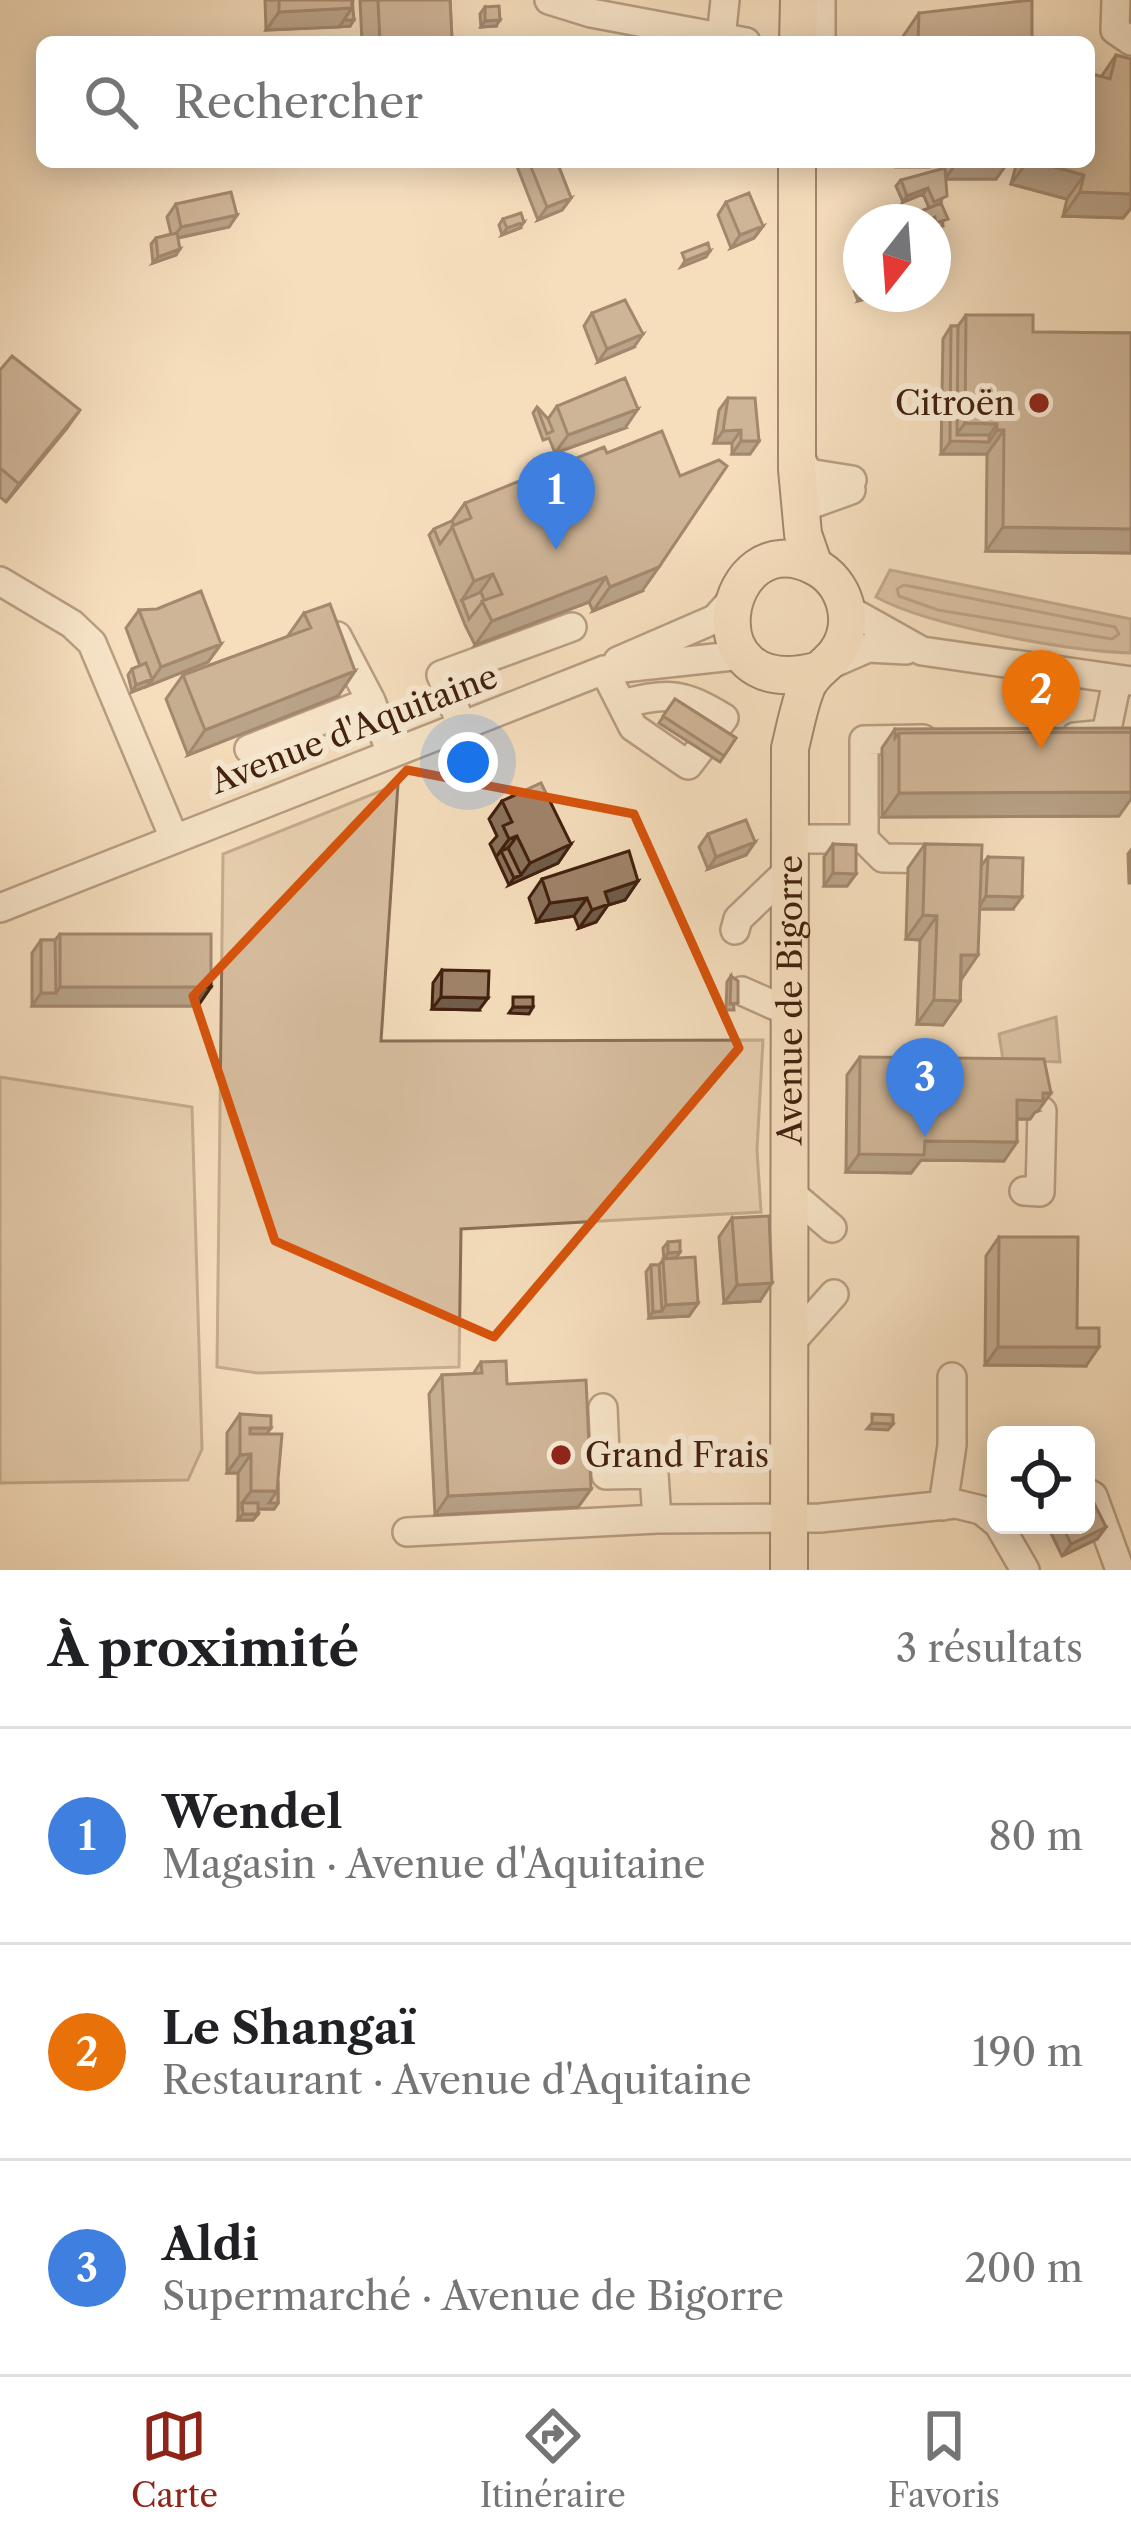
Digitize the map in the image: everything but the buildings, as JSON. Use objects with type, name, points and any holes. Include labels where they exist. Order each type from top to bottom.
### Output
[{"type":"main road","points":[[798,36],[799,0]]},
{"type":"main road","points":[[796,168],[797,459],[803,535],[814,566]]},
{"type":"main road","points":[[766,564],[799,561],[814,566],[830,576],[847,609],[839,649],[818,670],[793,677],[749,662],[729,619],[733,599],[777,549],[797,459]]},
{"type":"main road","name":"Avenue de Bigorre","points":[[749,662],[770,687],[790,748],[786,1253],[793,1340],[774,1570]]},
{"type":"main road","name":"Avenue de Bigorre","points":[[790,748],[818,670]]},
{"type":"main road","name":"Avenue de Bigorre","points":[[786,1253],[772,1388],[780,1518],[789,1570]]},
{"type":"street","points":[[549,0],[716,36]]},
{"type":"street","points":[[725,0],[732,36]]},
{"type":"street","points":[[821,0],[821,36]]},
{"type":"street","points":[[1116,0],[1115,30],[1131,41]]},
{"type":"street","points":[[797,459],[808,473],[852,485],[801,508]]},
{"type":"street","points":[[0,581],[72,624],[92,643],[174,838]]},
{"type":"street","points":[[623,704],[604,670],[716,619],[733,599]]},
{"type":"street","points":[[847,609],[922,651]]},
{"type":"street","points":[[462,726],[441,675],[572,627]]},
{"type":"street","points":[[337,636],[392,753]]},
{"type":"street","points":[[818,670],[868,648],[922,651],[1124,681],[1106,734],[1048,738]]},
{"type":"street","name":"Avenue d'Aquitaine","points":[[0,908],[604,670],[749,662]]},
{"type":"street","points":[[249,748],[371,701]]},
{"type":"street","points":[[953,739],[864,740],[864,839],[883,858],[971,860]]},
{"type":"street","points":[[735,930],[738,919],[790,854],[864,839]]},
{"type":"street","points":[[742,991],[787,1011]]},
{"type":"street","points":[[1024,1192],[1040,1192],[1042,1111]]},
{"type":"street","points":[[786,1189],[832,1228]]},
{"type":"street","points":[[793,1340],[834,1294]]},
{"type":"street","points":[[943,1506],[952,1445],[952,1378]]},
{"type":"street","points":[[603,1408],[606,1475],[654,1474],[657,1520]]},
{"type":"street","points":[[1095,1501],[1120,1570]]},
{"type":"street","points":[[407,1532],[780,1518],[943,1506],[973,1508],[987,1515]]},
{"type":"street","points":[[1004,1534],[1025,1570]]},
{"type":"highlighted area","points":[[407,770],[634,814],[739,1048],[494,1337],[275,1241],[193,996]]},
{"type":"shaded area","points":[[398,784],[381,1041],[763,1040],[757,1150],[761,1212],[461,1229],[459,1367],[258,1373],[217,1367],[223,854]]},
{"type":"shaded area","points":[[0,1077],[192,1107],[202,1449],[188,1480],[0,1483]]},
{"type":"water","points":[[890,570],[1131,619],[1131,653],[1000,635],[899,608],[876,597]]},
{"type":"water","points":[[1056,1017],[1060,1062],[1003,1060],[999,1034]]},
{"type":"place","name":"Citroën","points":[[1039,403]]},
{"type":"place","name":"Wendel","points":[[556,550]]},
{"type":"place","name":"Le Shangaï","points":[[1041,749]]},
{"type":"place","name":"Aldi","points":[[925,1137]]},
{"type":"place","name":"Grand Frais","points":[[561,1455]]}]
